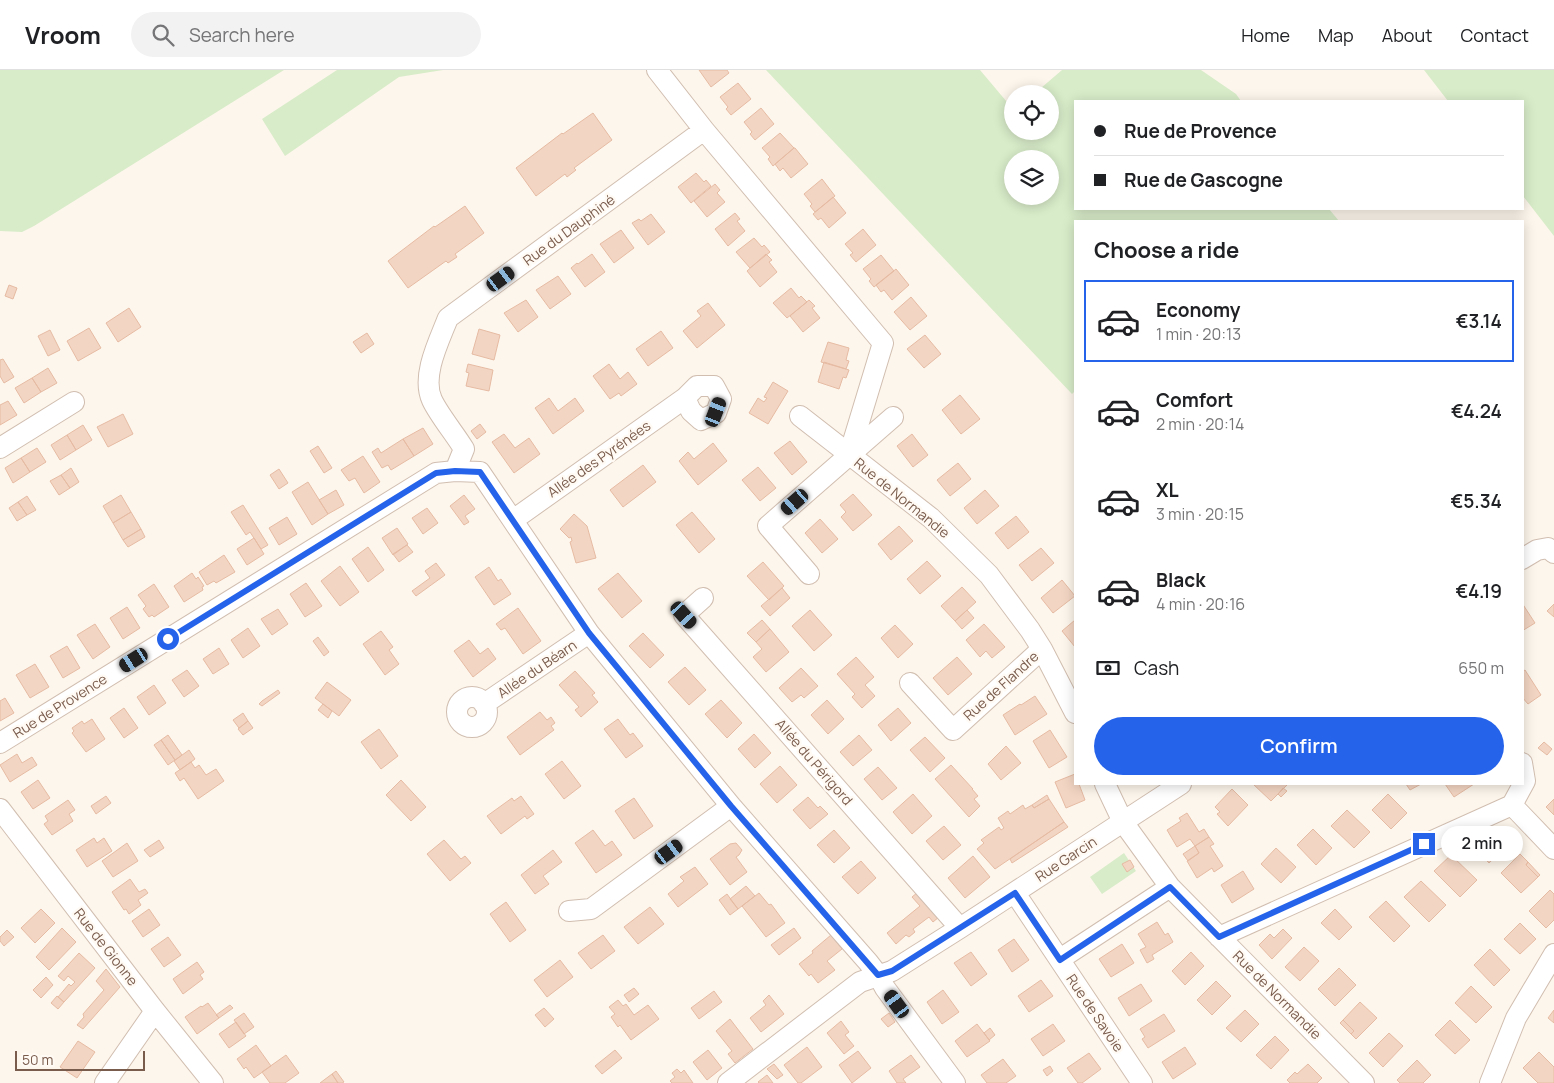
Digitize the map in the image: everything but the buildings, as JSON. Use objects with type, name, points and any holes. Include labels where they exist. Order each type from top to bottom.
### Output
[{"type":"street","points":[[657,70],[704,130],[883,343],[849,455]]},
{"type":"street","name":"Rue du Dauphiné","points":[[455,471],[464,448],[432,399],[428,383],[434,352],[448,318],[704,130]]},
{"type":"street","name":"Allée des Pyrénées","points":[[513,520],[685,398]]},
{"type":"street","points":[[0,448],[74,402]]},
{"type":"street","name":"Rue de Normandie","points":[[800,416],[931,518],[989,575],[1042,649],[1074,711]]},
{"type":"street","points":[[809,574],[768,526],[893,416]]},
{"type":"street","name":"Rue de Provence","points":[[0,743],[436,473],[455,471],[480,472],[513,520]]},
{"type":"street","points":[[513,520],[589,633],[731,806],[878,975],[885,988],[955,1083]]},
{"type":"street","name":"Allée du Périgord","points":[[703,598],[684,615],[960,928]]},
{"type":"street","name":"Allée du Béarn","points":[[484,704],[589,633]]},
{"type":"street","name":"Rue de Flandre","points":[[910,683],[953,730],[963,727],[1042,649]]},
{"type":"street","name":"Rue de Normandie","points":[[1105,785],[1123,822],[1170,887],[1364,1083]]},
{"type":"street","name":"Rue Garcin","points":[[728,1083],[860,982],[892,971],[1179,785]]},
{"type":"street","points":[[1219,937],[1512,805],[1523,785]]},
{"type":"street","points":[[1512,805],[1554,849]]},
{"type":"street","points":[[570,910],[591,909],[731,806]]},
{"type":"street","name":"Rue de Gionne","points":[[0,809],[155,1011],[213,1083]]},
{"type":"street","points":[[1060,960],[1170,887]]},
{"type":"street","name":"Rue de Savoie","points":[[1015,893],[1142,1083]]},
{"type":"street","points":[[1490,1083],[1516,1018],[1554,954]]},
{"type":"street","points":[[105,1083],[155,1011]]},
{"type":"green space","points":[[0,70],[284,70],[22,232],[0,231]]},
{"type":"green space","points":[[337,70],[443,70],[399,77],[285,156],[262,119]]},
{"type":"green space","points":[[766,70],[980,70],[1004,98],[1004,140],[1059,140],[1059,85],[1044,85],[1062,70],[1201,70],[1236,94],[1240,100],[1074,100],[1074,210],[1330,210],[1338,220],[1074,220],[1074,392],[1072,394]]},
{"type":"green space","points":[[1424,70],[1554,70],[1554,236],[1524,197],[1524,100],[1447,100]]},
{"type":"green space","points":[[1124,853],[1136,871],[1102,894],[1090,877]]},
{"type":"route","points":[[168,639],[436,473],[455,471],[480,472],[589,633],[731,806],[878,975],[892,971],[1015,893],[1060,960],[1170,887],[1219,937],[1424,844]]}]
